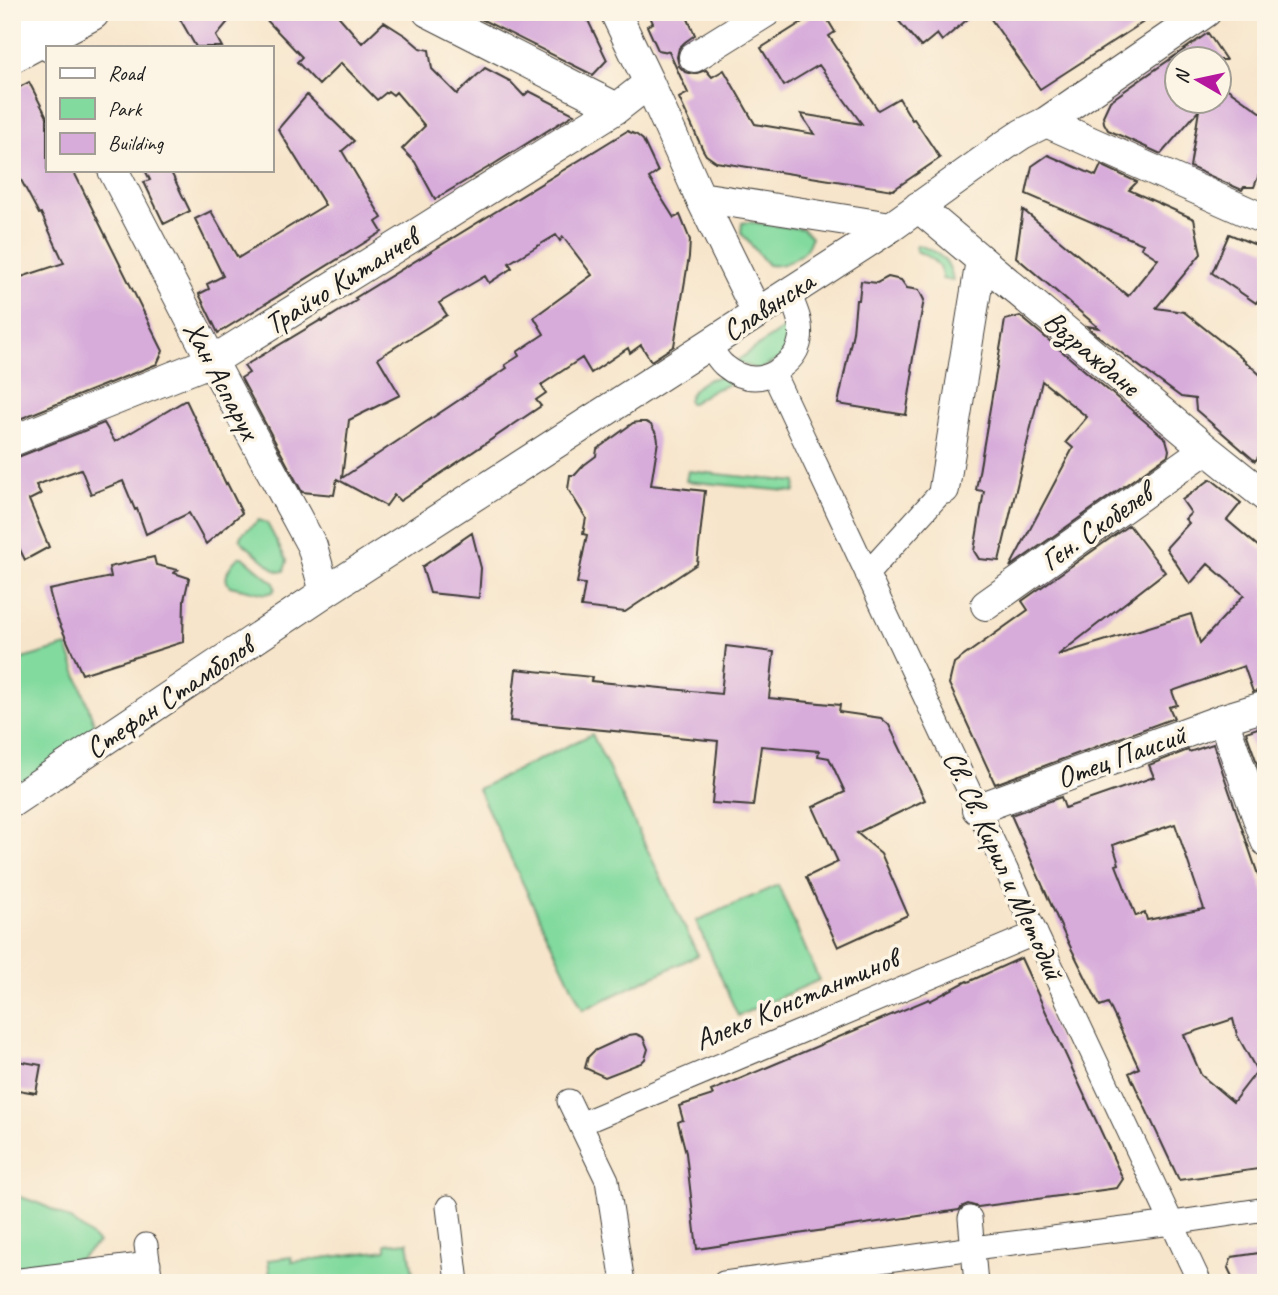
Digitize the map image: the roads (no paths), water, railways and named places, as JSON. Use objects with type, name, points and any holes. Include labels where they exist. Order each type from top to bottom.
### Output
[{"type":"street","points":[[12,54],[41,32],[91,12]]},
{"type":"street","points":[[428,12],[617,108]]},
{"type":"street","points":[[615,12],[757,313]]},
{"type":"street","points":[[694,57],[766,12]]},
{"type":"street","name":"Славянска","points":[[325,592],[891,227],[1004,146],[1046,122],[1206,12]]},
{"type":"street","name":"Трайчо Китанчев","points":[[12,441],[212,360],[617,108],[649,83]]},
{"type":"street","points":[[1046,122],[1266,220]]},
{"type":"street","name":"Хан Аспарух","points":[[114,172],[312,547],[325,592]]},
{"type":"street","points":[[700,197],[891,227]]},
{"type":"street","name":"Възраждане","points":[[918,207],[1266,497]]},
{"type":"street","points":[[867,574],[944,489],[981,260]]},
{"type":"street","points":[[708,345],[724,365],[742,377],[761,378],[774,375],[795,356],[800,339],[799,319],[789,293]]},
{"type":"street","name":"Св. Св. Кирил и Методий","points":[[774,375],[1200,1283]]},
{"type":"street","name":"Ген. Скобелев","points":[[986,606],[1206,449]]},
{"type":"street","name":"Стефан Стамболов","points":[[12,802],[325,592]]},
{"type":"street","name":"Отец Паисий","points":[[978,809],[1223,719],[1266,706]]},
{"type":"street","points":[[1223,719],[1266,841]]},
{"type":"street","name":"Алеко Константинов","points":[[580,1124],[1036,933]]},
{"type":"street","points":[[569,1101],[607,1180],[623,1283]]},
{"type":"street","points":[[448,1207],[457,1283]]},
{"type":"street","points":[[724,1283],[1266,1209]]},
{"type":"street","points":[[970,1218],[976,1283]]},
{"type":"street","points":[[12,1281],[149,1264]]}]
